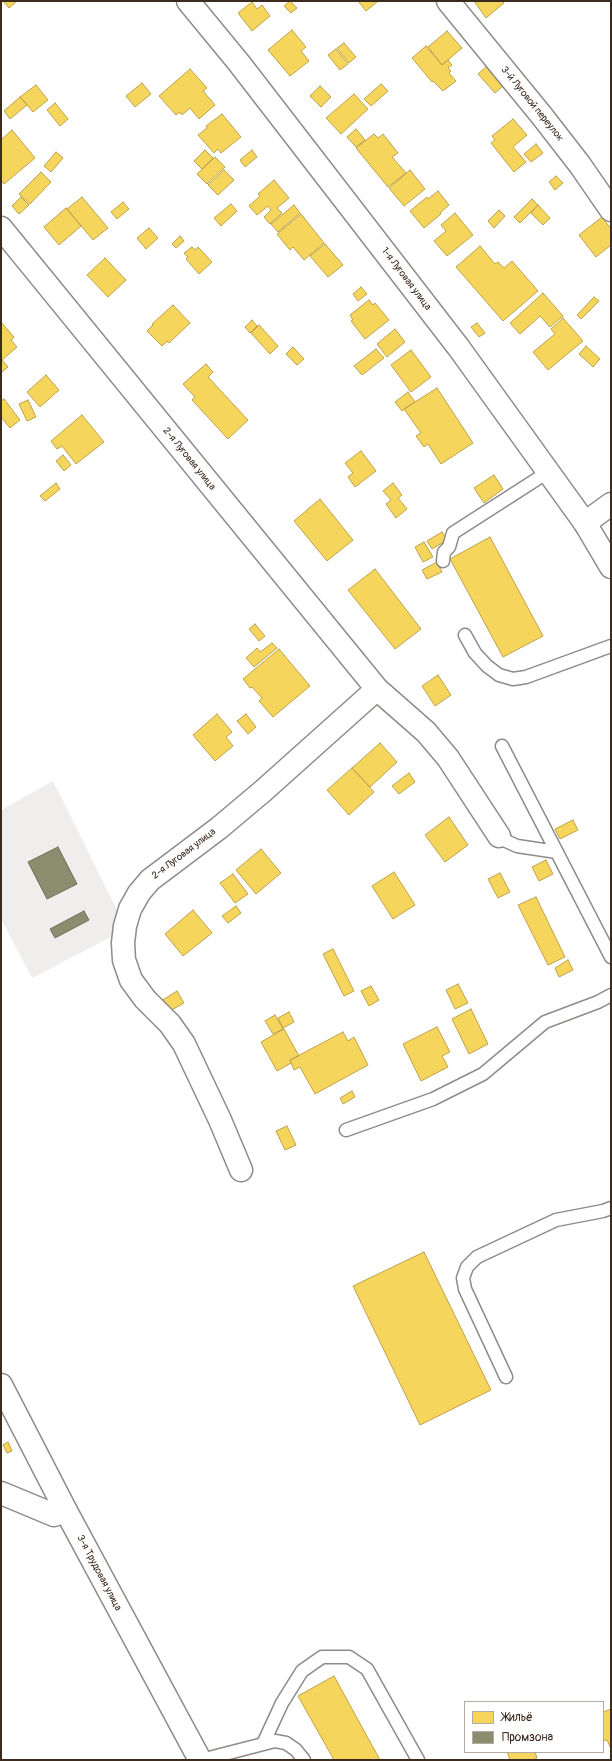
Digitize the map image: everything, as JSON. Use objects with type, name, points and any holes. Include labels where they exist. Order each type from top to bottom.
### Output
[{"type":"street","name":"1-я Луговая улица","points":[[188,1],[239,63],[385,251],[501,405],[585,523],[611,567]]},
{"type":"street","name":"3-й Луговой переулок","points":[[448,1],[542,116],[580,165],[611,210]]},
{"type":"street","name":"2-я Луговая улица","points":[[1,228],[377,690],[426,732],[448,758],[499,836]]},
{"type":"street","points":[[585,523],[611,504]]},
{"type":"street","name":"2-я Луговая улица","points":[[241,1170],[217,1113],[184,1044],[170,1024],[145,999],[131,980],[124,960],[124,926],[130,909],[139,893],[150,880],[219,828],[264,791],[377,690]]},
{"type":"street","name":"3-я Трудовая улица","points":[[1,1385],[66,1511],[200,1760]]},
{"type":"street","points":[[1,1493],[54,1515],[66,1511]]},
{"type":"lane","points":[[443,560],[444,552],[449,547],[453,533],[548,472]]},
{"type":"lane","points":[[465,635],[475,653],[487,666],[499,675],[513,679],[526,677],[611,646]]},
{"type":"lane","points":[[502,746],[611,956]]},
{"type":"lane","points":[[499,836],[506,842],[517,846],[557,852]]},
{"type":"lane","points":[[346,1130],[433,1099],[483,1074],[545,1022],[598,1002],[611,995]]},
{"type":"lane","points":[[506,1377],[465,1289],[463,1278],[467,1267],[477,1257],[556,1220],[603,1211],[611,1208]]},
{"type":"lane","points":[[263,1744],[282,1703],[302,1671],[322,1657],[349,1657],[367,1669],[418,1760]]},
{"type":"lane","points":[[200,1760],[275,1741],[286,1744],[296,1750],[304,1760]]},
{"type":"shaded area","points":[[53,781],[120,916],[113,936],[32,978],[1,919],[1,810]]},
{"type":"building: Жильё","points":[[3,1],[17,1],[9,8]]},
{"type":"building: Жильё","points":[[290,1],[297,8],[291,13],[284,6]]},
{"type":"building: Жильё","points":[[358,1],[377,1],[377,2],[366,11]]},
{"type":"building: Жильё","points":[[474,1],[502,1],[504,3],[486,18]]},
{"type":"building: Жильё","points":[[252,2],[257,9],[262,5],[270,16],[252,31],[238,13]]},
{"type":"building: Жильё","points":[[292,30],[306,47],[301,51],[309,61],[290,76],[268,50]]},
{"type":"building: Жильё","points":[[447,31],[462,48],[442,65],[428,47]]},
{"type":"building: Жильё","points":[[344,43],[356,57],[349,63],[337,48]]},
{"type":"building: Жильё","points":[[426,46],[442,65],[448,60],[452,65],[448,68],[451,71],[449,73],[456,81],[443,91],[433,81],[432,82],[412,58]]},
{"type":"building: Жильё","points":[[336,49],[348,64],[340,70],[328,55]]},
{"type":"building: Жильё","points":[[487,66],[503,86],[495,93],[478,74]]},
{"type":"building: Жильё","points":[[190,69],[207,88],[203,91],[215,105],[199,119],[190,108],[182,115],[180,112],[176,115],[159,96]]},
{"type":"building: Жильё","points":[[142,83],[151,94],[135,107],[126,96]]},
{"type":"building: Жильё","points":[[381,84],[388,91],[371,106],[364,99]]},
{"type":"building: Жильё","points":[[36,85],[48,100],[33,112],[20,97]]},
{"type":"building: Жильё","points":[[320,86],[331,97],[321,107],[310,96]]},
{"type":"building: Жильё","points":[[354,94],[368,109],[341,134],[326,118]]},
{"type":"building: Жильё","points":[[20,97],[27,105],[10,119],[4,111]]},
{"type":"building: Жильё","points":[[55,103],[68,119],[60,126],[47,110]]},
{"type":"building: Жильё","points":[[222,114],[241,137],[221,153],[218,149],[214,153],[198,135],[207,128],[206,126]]},
{"type":"building: Жильё","points":[[513,119],[527,135],[513,147],[526,162],[514,172],[491,143],[495,140],[492,136]]},
{"type":"building: Жильё","points":[[356,129],[365,140],[356,147],[347,137]]},
{"type":"building: Жильё","points":[[12,130],[35,158],[4,184],[1,180],[1,140]]},
{"type":"building: Жильё","points":[[374,134],[378,138],[383,134],[398,153],[392,157],[406,173],[388,187],[356,148]]},
{"type":"building: Жильё","points":[[536,144],[543,153],[531,162],[524,154]]},
{"type":"building: Жильё","points":[[205,150],[213,158],[202,169],[194,161]]},
{"type":"building: Жильё","points":[[252,150],[257,157],[245,167],[240,160]]},
{"type":"building: Жильё","points":[[56,152],[63,158],[51,172],[44,166]]},
{"type":"building: Жильё","points":[[215,157],[225,167],[207,184],[197,174]]},
{"type":"building: Жильё","points":[[224,170],[234,180],[218,195],[208,185]]},
{"type":"building: Жильё","points":[[410,170],[425,189],[404,206],[389,188]]},
{"type":"building: Жильё","points":[[41,172],[51,182],[30,204],[19,194]]},
{"type":"building: Жильё","points":[[556,176],[563,183],[555,190],[549,182]]},
{"type":"building: Жильё","points":[[274,180],[289,198],[277,208],[282,213],[270,224],[264,217],[271,210],[268,206],[257,215],[249,206],[260,196],[258,194]]},
{"type":"building: Жильё","points":[[438,191],[449,205],[440,213],[441,214],[424,228],[410,211],[427,197],[428,199]]},
{"type":"building: Жильё","points":[[21,197],[29,205],[19,214],[12,206]]},
{"type":"building: Жильё","points":[[82,197],[108,228],[93,240],[67,209]]},
{"type":"building: Жильё","points":[[532,199],[538,205],[520,223],[514,217]]},
{"type":"building: Жильё","points":[[123,202],[129,209],[117,219],[111,212]]},
{"type":"building: Жильё","points":[[231,204],[237,211],[221,226],[214,218]]},
{"type":"building: Жильё","points":[[294,205],[300,213],[278,232],[271,224]]},
{"type":"building: Жильё","points":[[538,205],[550,218],[543,225],[531,213]]},
{"type":"building: Жильё","points":[[66,208],[81,226],[59,245],[44,227]]},
{"type":"building: Жильё","points":[[499,210],[505,216],[494,228],[488,221]]},
{"type":"building: Жильё","points":[[455,213],[473,235],[447,256],[434,241],[446,231],[441,225]]},
{"type":"building: Жильё","points":[[301,214],[324,243],[304,260],[293,247],[290,250],[277,234]]},
{"type":"building: Жильё","points":[[602,217],[611,229],[611,245],[596,257],[579,235]]},
{"type":"building: Жильё","points":[[149,228],[158,238],[146,249],[137,238]]},
{"type":"building: Жильё","points":[[180,236],[184,241],[176,248],[172,244]]},
{"type":"building: Жильё","points":[[325,244],[343,265],[328,277],[310,256]]},
{"type":"building: Жильё","points":[[480,246],[495,264],[498,262],[504,268],[512,261],[538,291],[503,321],[456,267]]},
{"type":"building: Жильё","points":[[192,247],[195,250],[198,247],[212,262],[199,274],[186,259],[188,257],[184,253]]},
{"type":"building: Жильё","points":[[105,258],[126,280],[108,297],[87,275]]},
{"type":"building: Жильё","points":[[361,287],[367,294],[358,301],[353,294]]},
{"type":"building: Жильё","points":[[543,293],[563,316],[550,327],[540,316],[520,334],[510,323]]},
{"type":"building: Жильё","points":[[594,297],[599,301],[581,319],[577,315]]},
{"type":"building: Жильё","points":[[369,300],[373,305],[375,303],[389,320],[365,339],[351,321],[353,320],[350,315]]},
{"type":"building: Жильё","points":[[173,305],[190,323],[169,343],[167,341],[162,346],[147,331],[153,325],[152,324]]},
{"type":"building: Жильё","points":[[563,318],[583,341],[548,370],[533,352],[555,334],[551,329]]},
{"type":"building: Жильё","points":[[252,320],[257,326],[250,333],[245,327]]},
{"type":"building: Жильё","points":[[1,322],[14,337],[11,340],[17,347],[2,360],[8,367],[1,373]]},
{"type":"building: Жильё","points":[[477,323],[485,333],[479,337],[471,327]]},
{"type":"building: Жильё","points":[[259,325],[278,346],[270,354],[251,333]]},
{"type":"building: Жильё","points":[[395,329],[405,342],[387,357],[377,344]]},
{"type":"building: Жильё","points":[[586,346],[600,359],[593,367],[579,354]]},
{"type":"building: Жильё","points":[[293,347],[304,359],[297,365],[286,354]]},
{"type":"building: Жильё","points":[[376,349],[384,358],[362,375],[354,366]]},
{"type":"building: Жильё","points":[[411,350],[431,377],[411,392],[391,365]]},
{"type":"building: Жильё","points":[[206,364],[213,372],[208,377],[248,420],[228,439],[192,400],[195,397],[183,384]]},
{"type":"building: Жильё","points":[[46,375],[59,390],[40,407],[27,392]]},
{"type":"building: Жильё","points":[[437,388],[473,443],[441,464],[428,444],[424,447],[416,436],[421,433],[404,409]]},
{"type":"building: Жильё","points":[[408,392],[415,402],[402,411],[395,402]]},
{"type":"building: Жильё","points":[[4,399],[20,420],[10,428],[1,417],[1,401]]},
{"type":"building: Жильё","points":[[28,400],[36,417],[27,421],[19,404]]},
{"type":"building: Жильё","points":[[82,415],[104,442],[76,464],[62,446],[57,449],[51,441]]},
{"type":"building: Жильё","points":[[361,451],[376,471],[355,487],[348,477],[353,473],[345,463]]},
{"type":"building: Жильё","points":[[63,455],[71,465],[64,471],[56,461]]},
{"type":"building: Жильё","points":[[494,475],[503,489],[484,503],[474,488]]},
{"type":"building: Жильё","points":[[56,483],[60,489],[45,501],[40,496]]},
{"type":"building: Жильё","points":[[393,483],[402,495],[398,498],[407,509],[396,518],[386,504],[391,500],[383,491]]},
{"type":"building: Жильё","points":[[320,499],[353,540],[327,561],[294,521]]},
{"type":"building: Жильё","points":[[442,532],[447,540],[432,549],[427,541]]},
{"type":"building: Жильё","points":[[490,537],[543,636],[503,657],[450,559]]},
{"type":"building: Жильё","points":[[424,542],[433,557],[423,562],[415,547]]},
{"type":"building: Жильё","points":[[437,562],[442,572],[427,579],[422,570]]},
{"type":"building: Жильё","points":[[375,569],[421,629],[395,649],[348,590]]},
{"type":"building: Жильё","points":[[255,624],[265,636],[259,641],[249,629]]},
{"type":"building: Жильё","points":[[272,643],[277,648],[254,667],[246,658],[257,648],[260,652]]},
{"type":"building: Жильё","points":[[279,649],[310,686],[273,717],[259,701],[262,698],[252,687],[250,688],[243,679]]},
{"type":"building: Жильё","points":[[438,675],[451,695],[435,706],[422,686]]},
{"type":"building: Жильё","points":[[217,714],[232,732],[226,737],[233,746],[215,761],[193,735]]},
{"type":"building: Жильё","points":[[246,714],[256,727],[248,734],[237,721]]},
{"type":"building: Жильё","points":[[380,743],[397,762],[370,787],[352,768]]},
{"type":"building: Жильё","points":[[352,768],[374,792],[349,815],[327,790]]},
{"type":"building: Жильё","points":[[409,773],[415,782],[399,794],[392,786]]},
{"type":"building: Жильё","points":[[449,817],[468,845],[445,862],[425,835]]},
{"type":"building: Жильё","points":[[573,820],[578,830],[560,839],[555,829]]},
{"type":"building: Жильё","points":[[261,849],[281,873],[256,894],[236,870]]},
{"type":"building: Жильё","points":[[546,860],[553,874],[539,881],[532,867]]},
{"type":"building: Жильё","points":[[394,872],[415,905],[393,919],[372,886]]},
{"type":"building: Жильё","points":[[500,873],[510,892],[498,898],[488,879]]},
{"type":"building: Жильё","points":[[233,874],[248,894],[235,903],[220,883]]},
{"type":"building: Жильё","points":[[536,897],[565,957],[548,965],[518,905]]},
{"type":"building: Жильё","points":[[236,906],[241,913],[228,923],[222,916]]},
{"type":"building: Жильё","points":[[193,910],[212,933],[183,956],[165,934]]},
{"type":"building: Жильё","points":[[333,949],[354,991],[344,996],[323,954]]},
{"type":"building: Жильё","points":[[568,960],[573,970],[559,977],[555,968]]},
{"type":"building: Жильё","points":[[458,984],[468,1003],[455,1009],[446,990]]},
{"type":"building: Жильё","points":[[371,986],[379,1000],[369,1006],[361,991]]},
{"type":"building: Жильё","points":[[177,991],[184,1003],[168,1012],[161,1001]]},
{"type":"building: Жильё","points":[[471,1009],[488,1044],[469,1054],[452,1019]]},
{"type":"building: Жильё","points":[[289,1012],[294,1022],[283,1028],[278,1018]]},
{"type":"building: Жильё","points":[[275,1015],[283,1029],[273,1034],[265,1021]]},
{"type":"building: Жильё","points":[[437,1027],[450,1052],[442,1056],[448,1067],[421,1081],[403,1044]]},
{"type":"building: Жильё","points":[[284,1029],[299,1056],[290,1060],[291,1063],[277,1071],[261,1042]]},
{"type":"building: Жильё","points":[[343,1032],[348,1041],[354,1037],[368,1065],[315,1094],[300,1067],[294,1070],[290,1060]]},
{"type":"building: Жильё","points":[[352,1091],[355,1097],[343,1104],[340,1098]]},
{"type":"building: Жильё","points":[[287,1126],[296,1145],[285,1150],[276,1131]]},
{"type":"building: Жильё","points":[[424,1252],[491,1390],[420,1425],[353,1286]]},
{"type":"building: Жильё","points":[[8,1442],[12,1451],[7,1453],[3,1445]]},
{"type":"building: Жильё","points":[[334,1676],[380,1760],[334,1760],[298,1696]]},
{"type":"building: Жильё","points":[[611,1709],[611,1749],[607,1740],[604,1741],[604,1712]]},
{"type":"building: Жильё","points":[[507,1753],[535,1753],[537,1758],[533,1760],[510,1760]]},
{"type":"building: Промзона","points":[[58,847],[77,884],[47,899],[28,862]]},
{"type":"building: Промзона","points":[[84,911],[89,920],[55,938],[50,929]]}]
